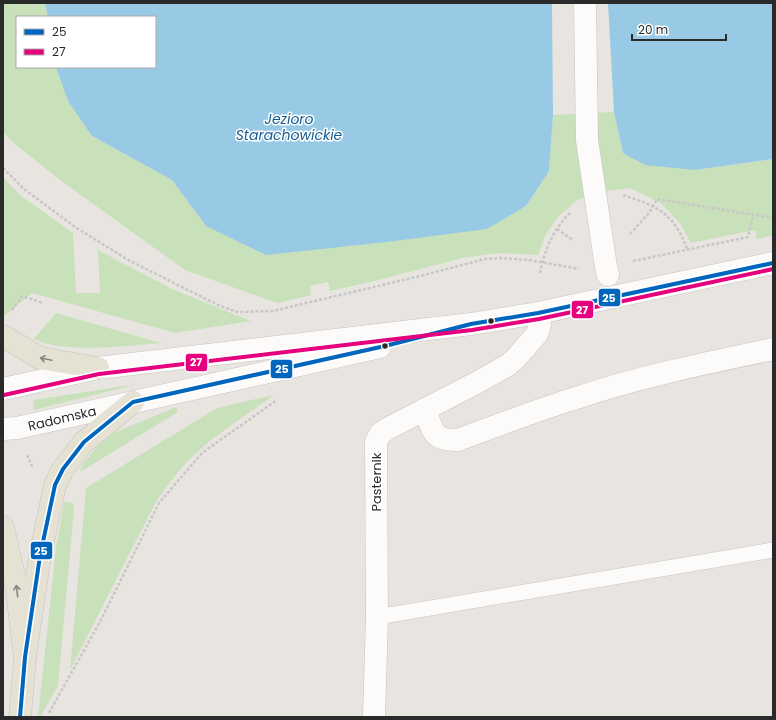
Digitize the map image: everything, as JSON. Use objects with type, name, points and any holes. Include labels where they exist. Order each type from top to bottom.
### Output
[{"type":"main road","points":[[3,336],[40,358],[98,368]]},
{"type":"main road","points":[[20,717],[25,657],[40,556],[55,485],[63,469],[84,442],[133,402]]},
{"type":"main road","points":[[3,528],[16,584],[25,657]]},
{"type":"street","points":[[585,3],[587,140],[606,266]]},
{"type":"street","name":"Radomska","points":[[3,389],[98,368],[471,324],[538,314],[773,263]]},
{"type":"street","name":"Pasternik","points":[[374,717],[377,617],[376,442],[380,434],[387,429],[508,365],[537,334],[540,325],[538,314]]},
{"type":"street","name":"Radomska","points":[[3,429],[17,428],[385,346],[471,324]]},
{"type":"street","points":[[425,409],[434,432],[439,437],[446,440],[458,440],[573,398],[672,372],[773,349]]},
{"type":"lane","points":[[377,617],[773,550]]},
{"type":"path","points":[[3,168],[24,189],[69,223],[130,261],[218,305],[237,312],[273,311],[485,259],[502,258],[529,260],[584,270],[606,266],[748,237],[753,216]]},
{"type":"path","points":[[606,266],[632,232],[649,213],[657,199],[753,216],[773,218]]},
{"type":"path","points":[[8,315],[22,296],[43,303]]},
{"type":"path","points":[[47,717],[102,618],[159,503],[202,454],[279,398]]},
{"type":"path","points":[[26,454],[35,473]]},
{"type":"green space","points":[[3,3],[45,3],[48,16],[16,16],[16,68],[57,68],[92,136],[172,180],[206,226],[526,206],[549,171],[553,115],[614,112],[623,153],[695,170],[773,159],[773,236],[757,239],[755,230],[691,243],[679,222],[661,203],[630,188],[600,192],[577,200],[557,218],[545,236],[538,255],[498,253],[463,258],[330,291],[328,282],[310,286],[311,295],[277,303],[185,270],[64,183],[11,141],[3,131]]},
{"type":"green space","points":[[3,177],[21,196],[73,233],[76,293],[100,293],[98,250],[172,289],[251,321],[175,333],[32,293],[4,316]]},
{"type":"green space","points":[[56,313],[161,343],[79,348],[47,344],[34,339]]},
{"type":"green space","points":[[138,384],[34,410],[33,400]]},
{"type":"green space","points":[[274,395],[195,454],[180,470],[157,500],[70,670],[86,488],[217,408]]},
{"type":"green space","points":[[176,407],[178,412],[80,472],[82,465],[98,446],[114,433]]},
{"type":"green space","points":[[64,502],[73,503],[74,510],[58,686],[40,717],[38,717],[56,548]]},
{"type":"water","name":"Jezioro Starachowickie","points":[[45,3],[552,3],[553,115],[549,171],[526,206],[487,229],[266,255],[206,226],[172,180],[92,136],[68,101],[56,68],[156,68],[156,16],[48,16]]},
{"type":"water","points":[[608,3],[773,3],[773,159],[695,170],[645,165],[623,153],[614,112]]},
{"type":"transit line","name":"25","points":[[20,717],[25,657],[40,556],[55,485],[63,469],[84,442],[133,402],[385,346],[471,324],[538,313],[773,263]]},
{"type":"transit line","name":"27","points":[[4,395],[99,374],[472,330],[539,319],[773,269]]}]
